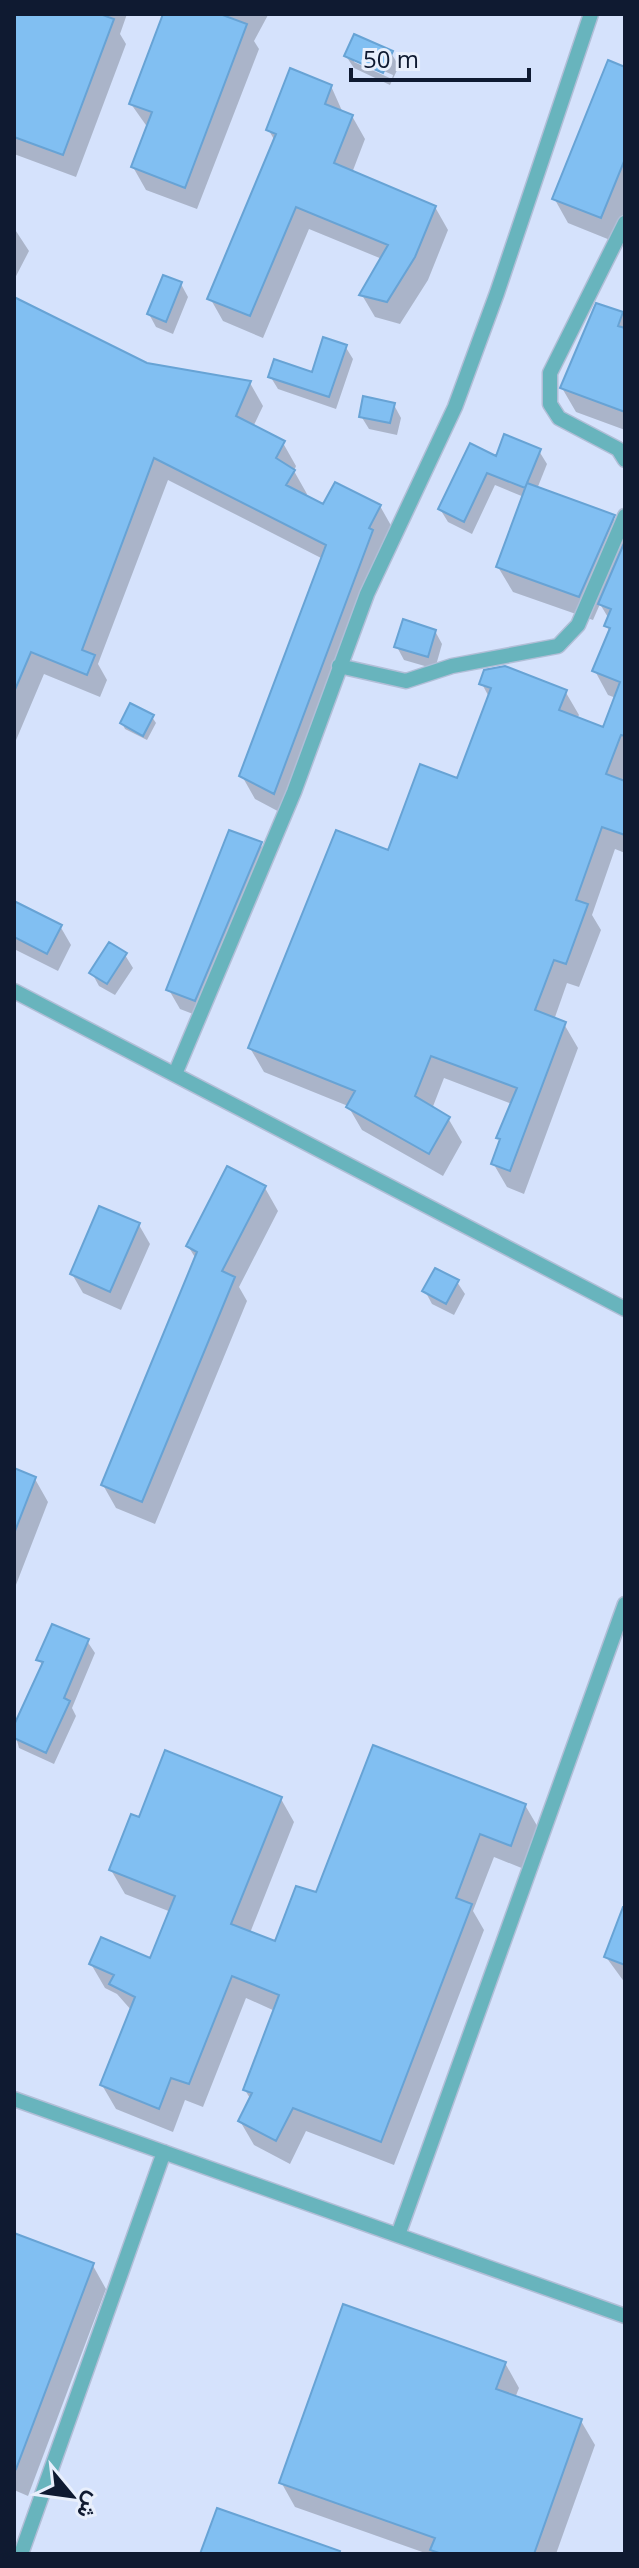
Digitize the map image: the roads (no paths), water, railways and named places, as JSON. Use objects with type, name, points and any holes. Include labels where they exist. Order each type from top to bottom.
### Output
[{"type":"lane","points":[[175,1074],[294,792],[367,594],[455,407],[497,293],[591,14]]},
{"type":"lane","points":[[625,223],[550,373],[550,404],[559,418],[618,449],[625,460]]},
{"type":"lane","points":[[339,666],[406,681],[452,666],[558,646],[578,625],[625,516]]},
{"type":"lane","points":[[14,991],[625,1309]]},
{"type":"lane","points":[[398,2235],[625,1604]]},
{"type":"lane","points":[[14,2099],[625,2316]]},
{"type":"lane","points":[[21,2554],[164,2152]]}]
